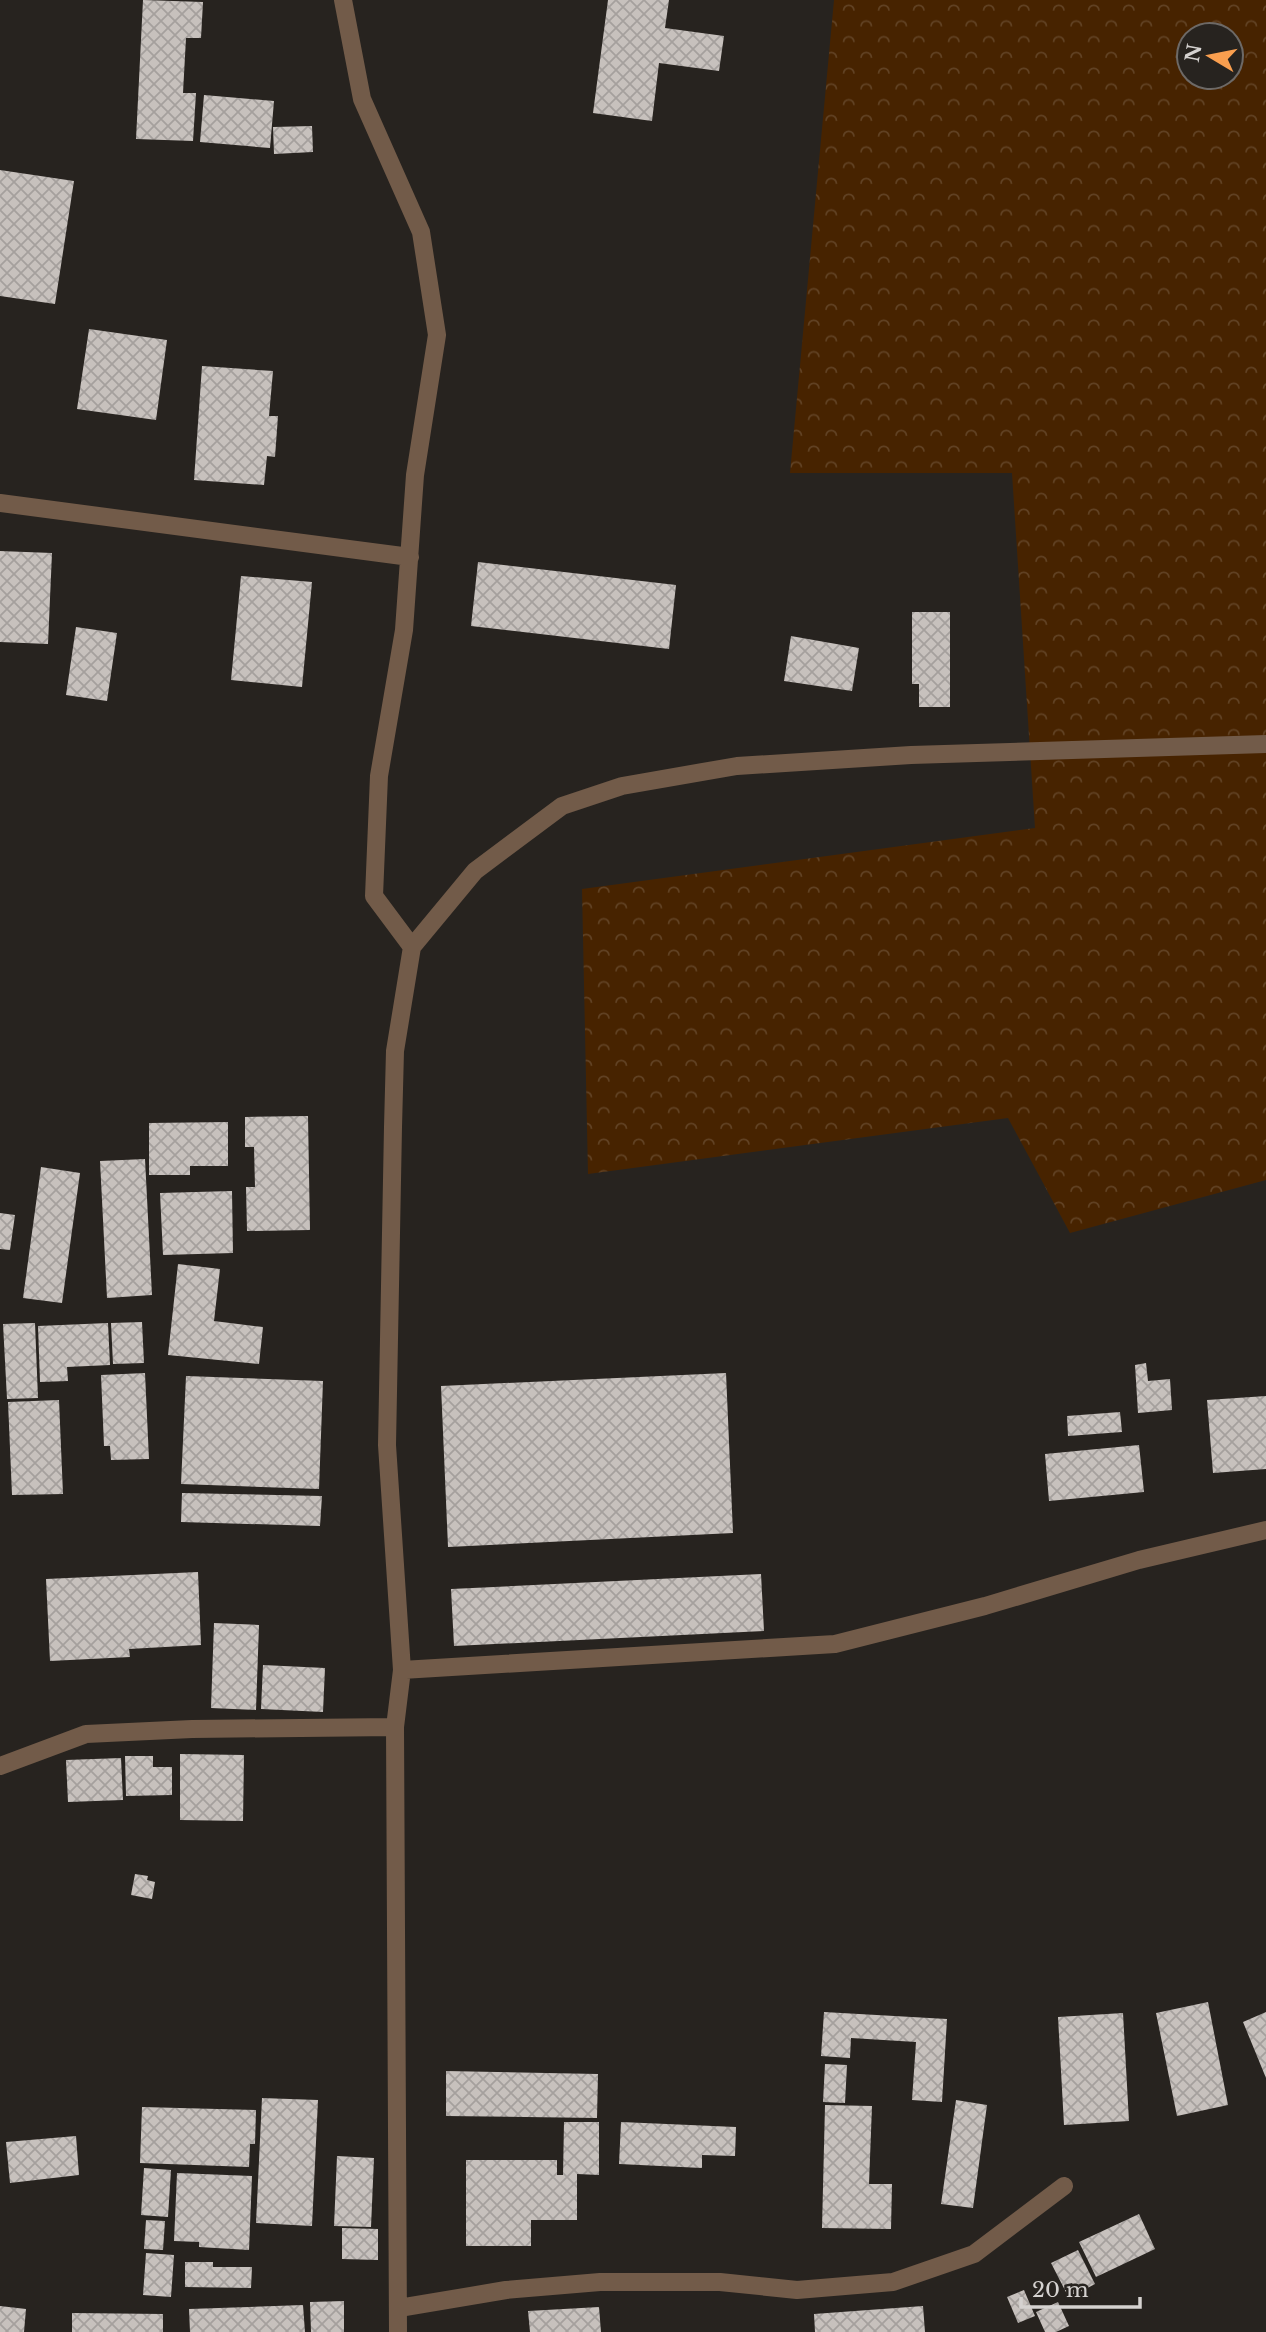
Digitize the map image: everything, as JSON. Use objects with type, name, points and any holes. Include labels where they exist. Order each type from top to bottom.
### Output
[{"type":"street","points":[[344,0],[362,99],[421,232],[437,335],[415,475],[404,630],[379,776],[374,896],[412,947]]},
{"type":"street","points":[[0,503],[410,557]]},
{"type":"street","points":[[398,2332],[395,1727],[402,1670],[388,1431],[395,1051],[412,947],[475,871],[562,806],[622,786],[737,766],[764,764],[911,755],[1266,744]]},
{"type":"street","points":[[402,1670],[835,1644],[985,1606],[1139,1560],[1266,1530]]},
{"type":"street","points":[[0,1766],[86,1734],[191,1729],[395,1727]]},
{"type":"street","points":[[399,2308],[506,2290],[600,2282],[720,2282],[797,2290],[893,2282],[974,2254],[1064,2186]]},
{"type":"green space","points":[[834,0],[1266,0],[1266,1180],[1070,1233],[1008,1118],[588,1174],[582,889],[1035,828],[1012,473],[790,473]]},
{"type":"building","points":[[143,0],[203,2],[201,38],[186,38],[183,93],[196,93],[193,141],[136,139]]},
{"type":"building","points":[[608,0],[669,0],[665,28],[724,36],[719,71],[659,63],[652,121],[593,113]]},
{"type":"building","points":[[204,95],[274,101],[270,148],[200,142]]},
{"type":"building","points":[[312,126],[313,152],[274,154],[273,127]]},
{"type":"building","points":[[0,170],[74,181],[55,304],[0,296]]},
{"type":"building","points":[[89,329],[167,340],[156,420],[77,409]]},
{"type":"building","points":[[202,366],[273,371],[269,416],[278,416],[275,457],[267,456],[264,485],[194,480]]},
{"type":"building","points":[[0,551],[52,553],[48,644],[0,642]]},
{"type":"building","points":[[478,562],[676,585],[669,649],[471,626]]},
{"type":"building","points":[[241,576],[312,582],[302,687],[231,680]]},
{"type":"building","points":[[912,612],[950,612],[950,707],[919,707],[919,684],[912,684]]},
{"type":"building","points":[[76,627],[117,633],[107,701],[66,695]]},
{"type":"building","points":[[791,636],[859,648],[852,691],[784,681]]},
{"type":"building","points":[[308,1116],[310,1230],[247,1231],[246,1187],[255,1187],[254,1147],[245,1147],[245,1117]]},
{"type":"building","points":[[228,1122],[228,1166],[190,1166],[190,1175],[149,1175],[149,1123]]},
{"type":"building","points":[[145,1159],[152,1295],[107,1298],[100,1161]]},
{"type":"building","points":[[41,1167],[80,1173],[62,1303],[23,1298]]},
{"type":"building","points":[[232,1191],[233,1253],[163,1255],[160,1193]]},
{"type":"building","points":[[0,1213],[15,1215],[10,1250],[0,1249]]},
{"type":"building","points":[[178,1264],[220,1269],[214,1321],[263,1327],[259,1364],[168,1355]]},
{"type":"building","points":[[142,1322],[144,1363],[113,1364],[111,1323]]},
{"type":"building","points":[[35,1323],[38,1398],[7,1399],[3,1324]]},
{"type":"building","points":[[108,1323],[110,1365],[67,1367],[68,1381],[40,1382],[38,1326]]},
{"type":"building","points":[[1146,1363],[1148,1381],[1170,1379],[1172,1410],[1138,1413],[1135,1365]]},
{"type":"building","points":[[145,1373],[149,1459],[111,1460],[110,1446],[104,1446],[101,1375]]},
{"type":"building","points":[[726,1373],[733,1533],[448,1547],[441,1386]]},
{"type":"building","points":[[186,1376],[323,1381],[319,1489],[181,1484]]},
{"type":"building","points":[[1266,1396],[1266,1469],[1213,1473],[1207,1400]]},
{"type":"building","points":[[59,1400],[63,1494],[12,1495],[8,1402]]},
{"type":"building","points":[[1120,1412],[1122,1432],[1068,1436],[1067,1416]]},
{"type":"building","points":[[1139,1445],[1144,1492],[1049,1501],[1045,1454]]},
{"type":"building","points":[[182,1493],[322,1496],[320,1526],[181,1522]]},
{"type":"building","points":[[198,1572],[201,1645],[129,1649],[130,1657],[50,1661],[46,1579]]},
{"type":"building","points":[[761,1574],[764,1631],[454,1646],[451,1589]]},
{"type":"building","points":[[214,1623],[259,1625],[256,1710],[211,1708]]},
{"type":"building","points":[[263,1665],[325,1668],[323,1712],[261,1709]]},
{"type":"building","points":[[180,1754],[244,1755],[243,1821],[180,1820]]},
{"type":"building","points":[[125,1756],[153,1756],[153,1767],[172,1767],[172,1795],[126,1796]]},
{"type":"building","points":[[121,1758],[123,1800],[68,1802],[66,1760]]},
{"type":"building","points":[[135,1874],[148,1876],[147,1880],[155,1882],[152,1899],[131,1895]]},
{"type":"building","points":[[1208,2002],[1228,2105],[1177,2116],[1156,2013]]},
{"type":"building","points":[[824,2012],[947,2019],[942,2102],[912,2100],[916,2042],[851,2038],[850,2058],[821,2056]]},
{"type":"building","points":[[1266,2012],[1266,2078],[1243,2022]]},
{"type":"building","points":[[1123,2013],[1129,2121],[1064,2125],[1058,2017]]},
{"type":"building","points":[[825,2064],[847,2065],[845,2103],[823,2102]]},
{"type":"building","points":[[446,2071],[598,2074],[597,2118],[446,2116]]},
{"type":"building","points":[[262,2098],[318,2100],[312,2226],[256,2223]]},
{"type":"building","points":[[956,2100],[987,2105],[973,2208],[941,2204]]},
{"type":"building","points":[[825,2105],[872,2106],[869,2184],[892,2184],[891,2229],[822,2228]]},
{"type":"building","points":[[142,2107],[256,2110],[255,2144],[250,2144],[249,2167],[140,2163]]},
{"type":"building","points":[[564,2122],[599,2122],[599,2175],[577,2174],[577,2220],[531,2220],[531,2246],[466,2246],[466,2160],[557,2160],[557,2175],[563,2175]]},
{"type":"building","points":[[621,2122],[736,2127],[735,2156],[702,2155],[702,2168],[619,2164]]},
{"type":"building","points":[[76,2136],[79,2175],[10,2183],[6,2142]]},
{"type":"building","points":[[337,2156],[374,2158],[371,2227],[334,2226]]},
{"type":"building","points":[[144,2168],[171,2170],[168,2217],[141,2215]]},
{"type":"building","points":[[177,2173],[252,2176],[249,2250],[199,2247],[199,2242],[174,2241]]},
{"type":"building","points":[[1139,2214],[1155,2249],[1096,2277],[1079,2242]]},
{"type":"building","points":[[146,2220],[165,2221],[163,2250],[144,2249]]},
{"type":"building","points":[[342,2228],[378,2229],[378,2260],[342,2259]]},
{"type":"building","points":[[1078,2250],[1095,2284],[1069,2298],[1051,2263]]},
{"type":"building","points":[[146,2253],[174,2255],[171,2297],[143,2295]]},
{"type":"building","points":[[185,2262],[213,2262],[213,2267],[252,2267],[251,2288],[185,2287]]},
{"type":"building","points":[[1024,2290],[1035,2316],[1018,2323],[1007,2297]]},
{"type":"building","points":[[344,2301],[344,2332],[311,2332],[310,2302]]},
{"type":"building","points":[[1058,2302],[1069,2326],[1056,2332],[1045,2332],[1036,2312]]},
{"type":"building","points":[[303,2305],[305,2332],[190,2332],[189,2309]]},
{"type":"building","points":[[0,2306],[26,2309],[24,2332],[0,2332]]},
{"type":"building","points":[[923,2306],[925,2332],[815,2332],[814,2314]]},
{"type":"building","points":[[599,2307],[601,2332],[530,2332],[528,2311]]},
{"type":"building","points":[[72,2313],[163,2314],[163,2332],[72,2332]]}]
